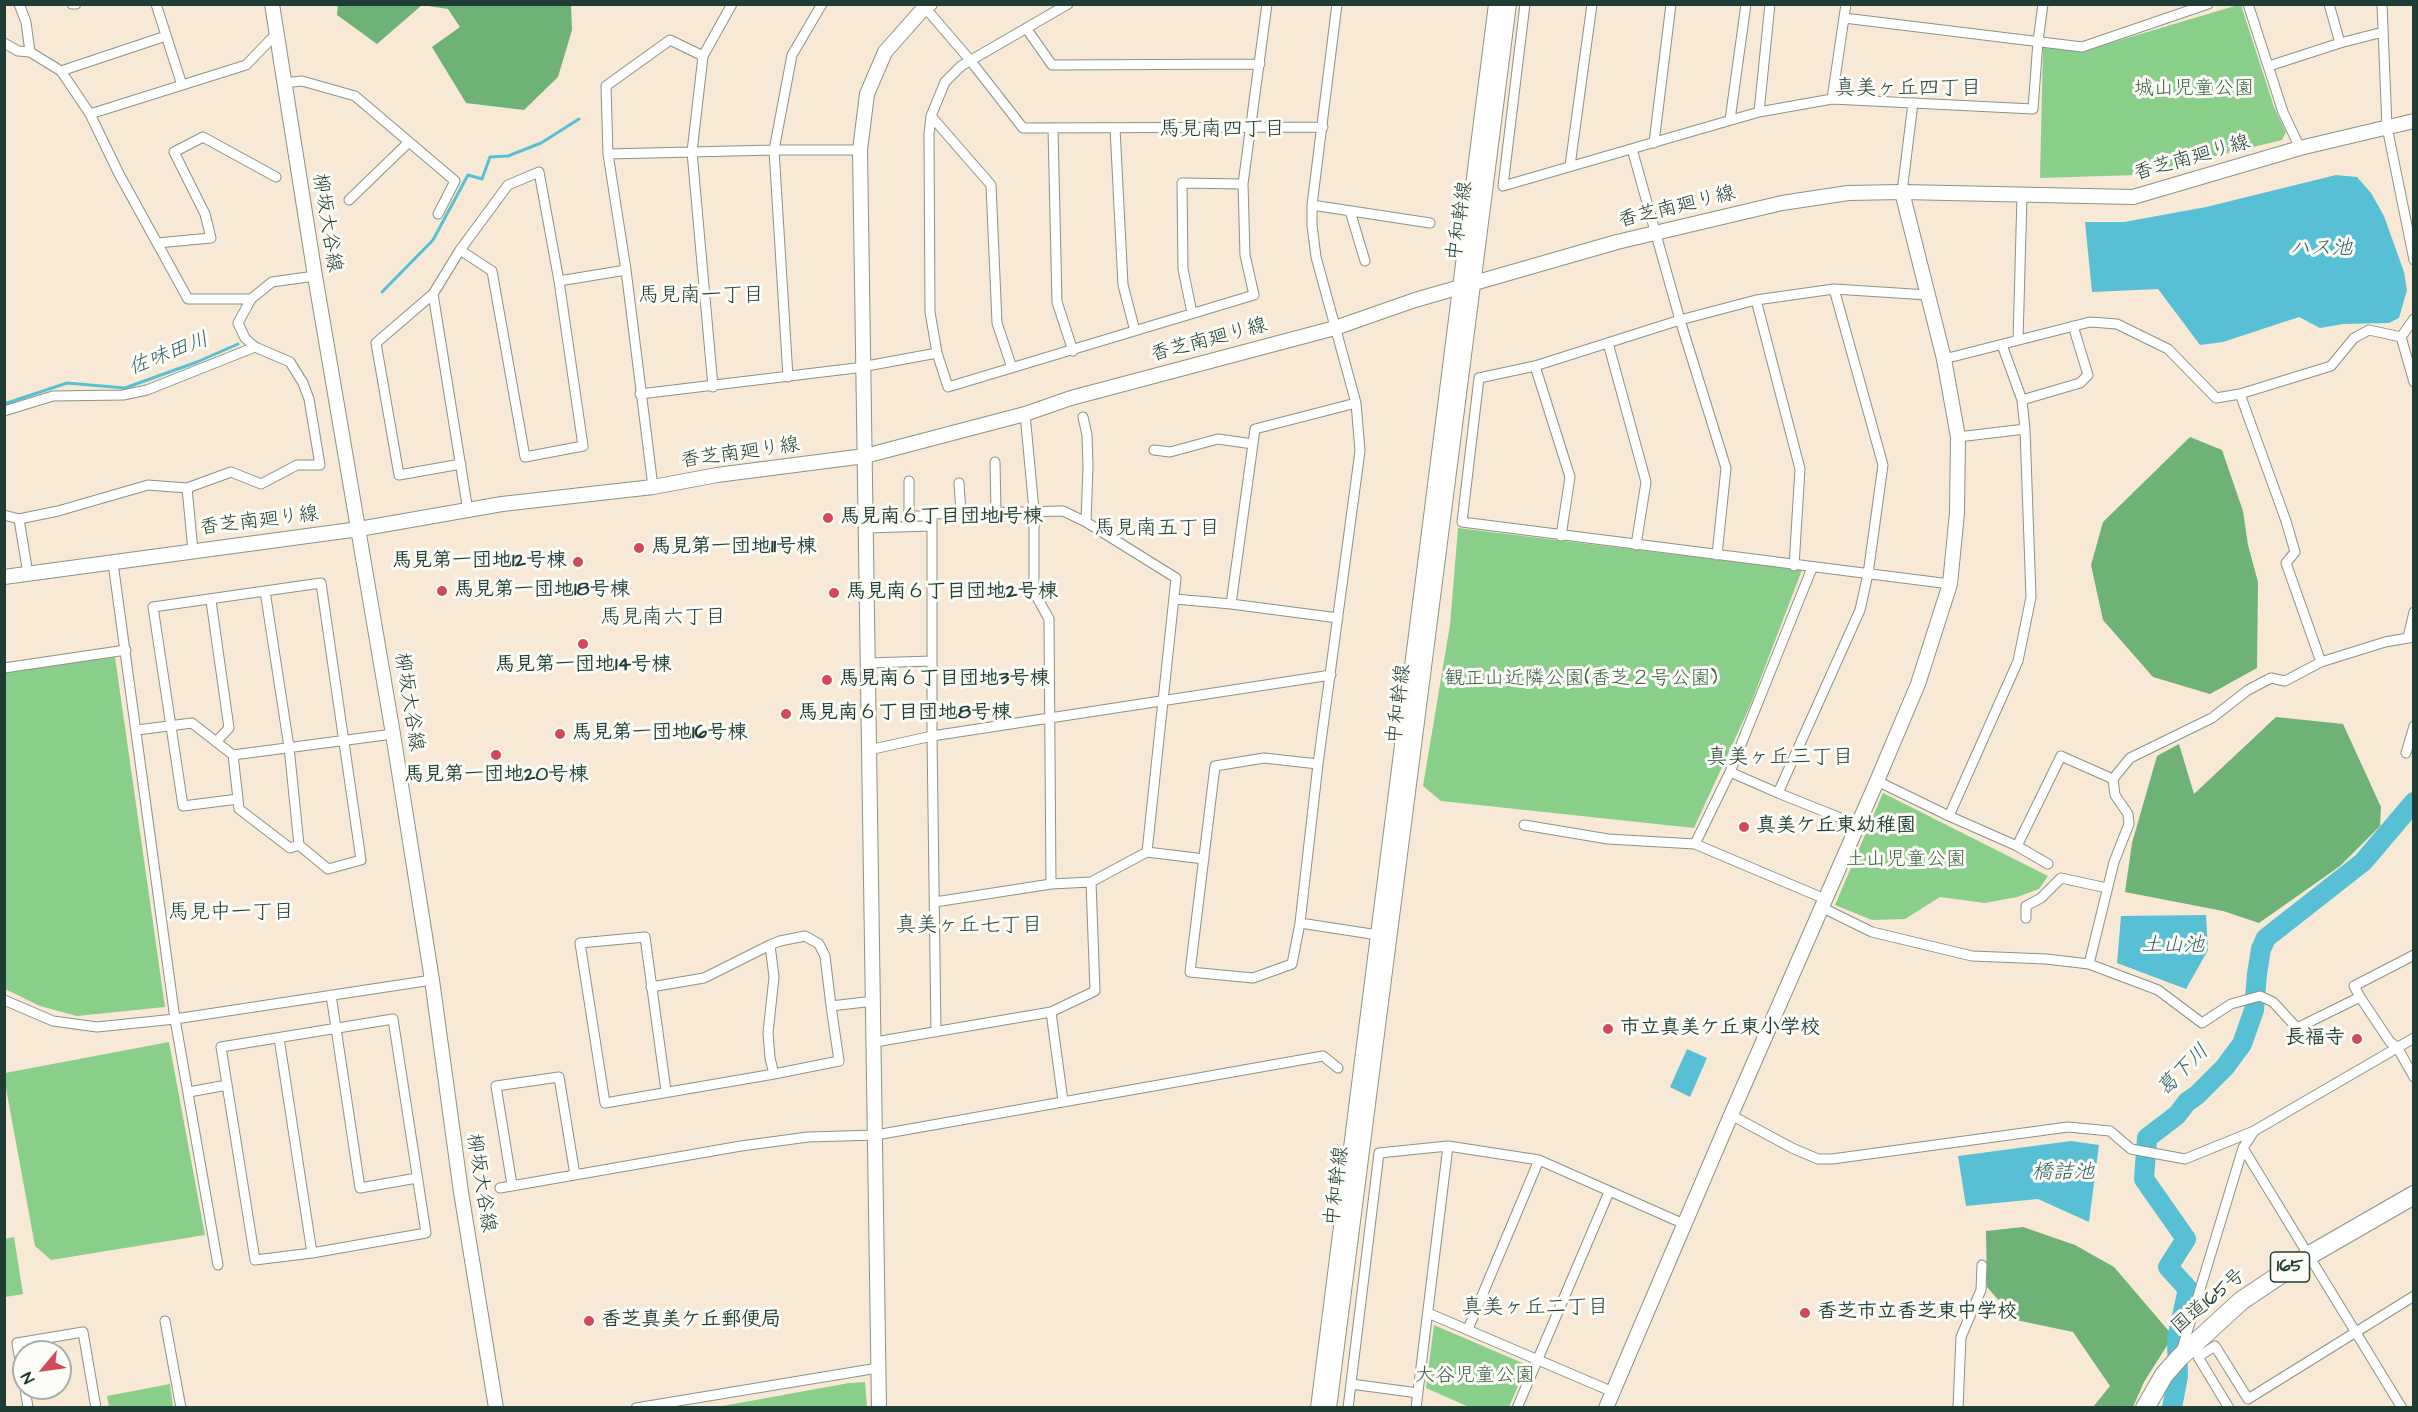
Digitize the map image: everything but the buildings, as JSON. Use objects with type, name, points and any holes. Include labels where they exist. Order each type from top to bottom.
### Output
[{"type":"highway","name":"国道165号","points":[[2145,1407],[2164,1375],[2180,1357],[2241,1301],[2308,1256],[2414,1195]]},
{"type":"street","points":[[19,4],[26,22],[30,52]]},
{"type":"street","points":[[156,4],[182,84]]},
{"type":"street","name":"柳坂大谷線","points":[[272,4],[283,83],[393,734],[432,980],[461,1192],[496,1407]]},
{"type":"street","points":[[713,387],[692,152],[703,56],[732,4]]},
{"type":"street","points":[[788,377],[774,150],[792,55],[822,4]]},
{"type":"street","points":[[1068,4],[970,60],[945,82],[932,116],[929,134],[930,312],[937,353],[948,387],[1254,295],[1245,255],[1243,184],[1267,4]]},
{"type":"street","points":[[1318,764],[1263,758],[1215,766],[1190,972],[1253,978],[1292,964],[1300,923],[1318,764],[1360,451],[1356,403],[1316,257],[1312,225],[1312,206],[1337,4]]},
{"type":"street","name":"中和幹線","points":[[1329,1407],[1466,286],[1496,4]]},
{"type":"street","name":"中和幹線","points":[[1318,1407],[1378,935],[1466,286],[1509,4]]},
{"type":"street","points":[[1525,4],[1503,186],[1759,112],[1832,99],[2033,109],[2037,41],[2043,4]]},
{"type":"street","points":[[1570,166],[1592,4]]},
{"type":"street","points":[[1654,143],[1671,4]]},
{"type":"street","points":[[1730,120],[1746,4]]},
{"type":"street","points":[[1759,112],[1770,4]]},
{"type":"street","points":[[1832,99],[1846,4]]},
{"type":"street","points":[[1844,18],[2082,47],[2208,4]]},
{"type":"street","points":[[2248,4],[2283,112],[2300,148]]},
{"type":"street","points":[[2329,4],[2340,43]]},
{"type":"street","points":[[2382,4],[2387,127],[2414,260]]},
{"type":"street","points":[[879,1407],[860,150],[867,94],[885,51],[926,6],[1023,128],[1323,127]]},
{"type":"street","points":[[1026,28],[1052,65],[1260,64]]},
{"type":"street","points":[[2269,66],[2383,32]]},
{"type":"street","points":[[90,114],[246,65],[276,34]]},
{"type":"street","points":[[61,71],[166,36]]},
{"type":"street","points":[[653,487],[626,270],[608,154],[606,86],[670,40],[703,56]]},
{"type":"street","points":[[4,43],[18,51],[30,52],[61,71],[90,114],[119,174],[188,299],[250,299]]},
{"type":"street","points":[[283,83],[302,81],[355,96],[455,181],[438,214]]},
{"type":"street","points":[[1606,1407],[1683,1224],[1918,684],[1950,584],[1957,513],[1958,437],[1944,359],[1902,192],[1913,103]]},
{"type":"street","points":[[932,116],[991,185],[997,323],[1012,368]]},
{"type":"street","name":"香芝南廻り線","points":[[4,577],[359,529],[502,504],[653,487],[717,475],[865,456],[1025,414],[1071,398],[1335,328],[1415,300],[1656,233],[1782,203],[1848,193],[1902,192],[2133,197],[2300,148],[2414,121]]},
{"type":"street","points":[[1115,128],[1123,285],[1135,331]]},
{"type":"street","points":[[1053,129],[1057,302],[1073,351]]},
{"type":"street","points":[[157,243],[211,238],[205,214],[174,152],[202,137],[276,177]]},
{"type":"street","points":[[349,200],[409,142]]},
{"type":"street","points":[[1632,149],[1680,320],[1726,468],[1717,555]]},
{"type":"street","points":[[608,154],[860,150]]},
{"type":"street","points":[[460,250],[492,271],[525,457],[583,446],[559,281],[539,172],[508,185],[460,250],[433,294],[376,343],[399,475],[461,464]]},
{"type":"street","points":[[1192,313],[1183,269],[1182,183],[1243,184]]},
{"type":"street","points":[[2018,340],[2022,196]]},
{"type":"street","points":[[1312,206],[1430,223]]},
{"type":"street","points":[[1350,211],[1365,261]]},
{"type":"street","points":[[559,281],[626,270]]},
{"type":"street","points":[[4,515],[19,519],[58,511],[148,484],[187,488],[231,472],[261,484],[297,465],[320,465],[309,399],[303,383],[290,362],[255,347],[245,338],[238,323],[250,299],[272,282],[315,276]]},
{"type":"street","points":[[1928,295],[1834,290],[1756,300],[1680,320],[1535,366],[1479,378],[1462,522],[1794,566],[1950,584]]},
{"type":"street","points":[[1778,793],[1860,610],[1868,574],[1883,465],[1834,290]]},
{"type":"street","points":[[433,294],[468,511]]},
{"type":"street","points":[[1756,300],[1800,469],[1794,566]]},
{"type":"street","points":[[2401,337],[2414,319]]},
{"type":"street","points":[[1944,359],[2090,322],[2117,324],[2168,349],[2216,398],[2241,394],[2331,366],[2354,338],[2369,330],[2401,337]]},
{"type":"street","points":[[2022,400],[2080,382],[2088,375],[2073,326]]},
{"type":"street","points":[[2401,337],[2414,382]]},
{"type":"street","points":[[1608,343],[1646,482],[1636,545]]},
{"type":"street","points":[[1949,816],[2018,661],[2031,597],[2022,400],[2002,345]]},
{"type":"street","points":[[4,411],[53,396],[123,395],[147,390],[255,347]]},
{"type":"street","points":[[640,394],[788,377],[937,353]]},
{"type":"street","points":[[1535,366],[1570,477],[1561,536]]},
{"type":"street","points":[[2241,394],[2286,521],[2295,552],[2286,563],[2320,662]]},
{"type":"street","points":[[1231,604],[1255,429],[1356,403]]},
{"type":"street","points":[[1025,414],[1034,510],[1034,592],[1049,619],[1052,884]]},
{"type":"street","points":[[1083,417],[1088,446],[1086,522]]},
{"type":"street","points":[[1958,437],[2025,429]]},
{"type":"street","points":[[1154,450],[1170,452],[1218,439],[1253,444]]},
{"type":"street","points":[[995,462],[996,512]]},
{"type":"street","points":[[909,481],[909,516],[931,521]]},
{"type":"street","points":[[959,483],[961,513]]},
{"type":"street","points":[[187,488],[193,551]]},
{"type":"street","points":[[936,1032],[932,514],[1063,511],[1086,522],[1176,578],[1146,852]]},
{"type":"street","points":[[19,519],[28,574]]},
{"type":"street","points":[[866,528],[931,521]]},
{"type":"street","points":[[113,563],[175,1019],[218,1265]]},
{"type":"street","points":[[1695,844],[1730,772],[1812,568]]},
{"type":"street","points":[[238,799],[183,806],[153,607],[211,601],[266,591],[321,584],[362,860],[328,868],[299,845],[289,747],[266,591]]},
{"type":"street","points":[[1175,599],[1338,618]]},
{"type":"street","points":[[211,601],[229,728],[216,742]]},
{"type":"street","points":[[2089,964],[2107,888],[2128,824],[2128,814],[2115,795],[2114,779],[2130,758],[2212,718],[2248,690],[2271,678],[2285,681],[2320,662],[2385,642],[2411,637],[2414,612]]},
{"type":"street","points":[[4,668],[126,650]]},
{"type":"street","points":[[868,663],[932,661]]},
{"type":"street","points":[[869,750],[932,735],[1051,719],[1331,675]]},
{"type":"street","points":[[137,730],[192,723],[233,755],[393,734]]},
{"type":"street","points":[[2406,753],[2414,726]]},
{"type":"street","points":[[233,755],[239,809],[290,848],[299,845]]},
{"type":"street","points":[[2017,846],[2061,756],[2114,779]]},
{"type":"street","points":[[1730,772],[1858,825]]},
{"type":"street","points":[[1877,781],[2017,846],[2048,864]]},
{"type":"street","points":[[1524,825],[1608,839],[1695,844],[1823,903],[1872,932],[1972,956],[2046,959],[2089,964],[2158,990],[2202,1023],[2231,1004],[2260,996],[2273,1002],[2297,1028],[2360,997]]},
{"type":"street","points":[[935,902],[1052,884],[1091,882],[1146,852],[1204,860]]},
{"type":"street","points":[[2026,918],[2026,906],[2041,898],[2061,878],[2107,888]]},
{"type":"street","points":[[874,1042],[1051,1012],[1095,991],[1091,882]]},
{"type":"street","points":[[1300,923],[1378,935]]},
{"type":"street","points":[[651,987],[704,978],[780,940],[805,936],[819,944],[825,956],[839,1061],[605,1102],[580,943],[645,937],[651,987],[666,1091]]},
{"type":"street","points":[[770,945],[774,977],[768,1034],[774,1074]]},
{"type":"street","points":[[2414,955],[2354,986],[2390,1042],[2397,1047],[2414,1077]]},
{"type":"street","points":[[4,1000],[53,1021],[97,1027],[175,1019],[432,980]]},
{"type":"street","points":[[331,994],[360,1188],[417,1178]]},
{"type":"street","points":[[831,1006],[874,1001]]},
{"type":"street","points":[[1051,1012],[1063,1101]]},
{"type":"street","points":[[393,1019],[426,1233],[312,1253],[255,1260],[221,1047],[335,1028],[393,1019]]},
{"type":"street","points":[[279,1038],[312,1253]]},
{"type":"street","points":[[1731,1115],[1792,1148],[1818,1159],[2068,1127],[2110,1131],[2131,1149],[2185,1159],[2254,1131],[2414,1038]]},
{"type":"street","points":[[500,1188],[808,1137],[876,1135],[1323,1056],[1338,1068]]},
{"type":"street","points":[[512,1185],[496,1086],[559,1077],[575,1175]]},
{"type":"street","points":[[189,1092],[227,1085]]},
{"type":"street","points":[[2180,1357],[2243,1148],[2254,1131]]},
{"type":"street","points":[[1348,1407],[1379,1153],[1448,1146],[1539,1160],[1683,1224]]},
{"type":"street","points":[[1416,1407],[1448,1146]]},
{"type":"street","points":[[2243,1148],[2402,1407]]},
{"type":"street","points":[[1468,1329],[1539,1160]]},
{"type":"street","points":[[1517,1407],[1609,1192]]},
{"type":"street","points":[[1958,1407],[1962,1337],[1981,1290],[1982,1265]]},
{"type":"street","points":[[2229,1407],[2198,1357],[2215,1346],[2248,1399],[2414,1296]]},
{"type":"street","points":[[1428,1313],[1613,1392]]},
{"type":"street","points":[[165,1321],[181,1407]]},
{"type":"street","points":[[35,1340],[83,1332],[96,1407]]},
{"type":"street","points":[[636,1407],[878,1368]]},
{"type":"street","points":[[1351,1384],[1418,1393]]},
{"type":"green space","points":[[338,5],[422,5],[377,44],[337,15]]},
{"type":"green space","points":[[422,5],[571,5],[572,30],[558,77],[524,110],[466,103],[432,47],[460,27],[448,9]]},
{"type":"green space","name":"城山児童公園","points":[[2241,5],[2274,107],[2286,132],[2282,140],[2136,175],[2040,178],[2043,47],[2080,52]]},
{"type":"green space","points":[[2190,437],[2222,450],[2243,511],[2248,545],[2258,582],[2257,668],[2210,694],[2153,677],[2103,620],[2091,565],[2103,522]]},
{"type":"green space","name":"観正山近隣公園(香芝２号公園)","points":[[1458,528],[1802,570],[1750,706],[1694,828],[1441,801],[1423,786],[1450,625]]},
{"type":"green space","points":[[115,657],[165,1007],[77,1016],[40,1006],[5,989],[5,672]]},
{"type":"green space","points":[[2276,717],[2343,724],[2381,807],[2380,826],[2340,866],[2259,923],[2223,911],[2125,892],[2132,843],[2157,756],[2179,744],[2194,794]]},
{"type":"green space","name":"土山児童公園","points":[[1883,793],[2048,876],[2039,889],[2017,897],[1985,903],[1940,897],[1905,919],[1872,920],[1835,905]]},
{"type":"green space","points":[[169,1042],[205,1235],[51,1260],[35,1246],[5,1073]]},
{"type":"green space","points":[[2023,1227],[2075,1245],[2114,1267],[2173,1336],[2144,1382],[2133,1407],[2093,1407],[2110,1386],[2073,1332],[2016,1320],[1987,1287],[1986,1231]]},
{"type":"green space","points":[[14,1237],[23,1294],[5,1297],[5,1239]]},
{"type":"green space","name":"大谷児童公園","points":[[1434,1325],[1527,1365],[1509,1407],[1469,1407],[1426,1388]]},
{"type":"green space","points":[[865,1382],[867,1407],[717,1407],[849,1383]]},
{"type":"green space","points":[[170,1384],[173,1407],[109,1407],[107,1396]]},
{"type":"water","name":"ハス池","points":[[2336,175],[2357,177],[2371,193],[2384,216],[2404,272],[2407,290],[2399,318],[2389,323],[2343,324],[2320,328],[2299,317],[2223,342],[2200,345],[2158,289],[2092,292],[2085,222],[2124,222],[2206,207]]},
{"type":"water","name":"土山池","points":[[2206,915],[2208,950],[2186,989],[2117,963],[2121,916]]},
{"type":"water","points":[[1687,1049],[1707,1058],[1690,1097],[1670,1087]]},
{"type":"water","name":"橋詰池","points":[[2071,1141],[2099,1145],[2089,1222],[2038,1199],[1966,1206],[1958,1156]]},
{"type":"waterway","name":"佐味田川","points":[[382,292],[433,240],[468,175],[482,179],[490,157],[508,156],[541,143],[579,119]]},
{"type":"waterway","name":"佐味田川","points":[[4,404],[67,383],[125,388],[197,362],[238,344]]},
{"type":"waterway","name":"葛下川","points":[[2172,1408],[2178,1376],[2177,1339],[2188,1289],[2168,1267],[2186,1239],[2144,1179],[2147,1138],[2177,1115],[2187,1102],[2225,1067],[2242,1044],[2254,1010],[2261,949],[2266,938],[2363,862],[2414,802]]},
{"type":"place","name":"馬見南６丁目団地1号棟","points":[[828,518]]},
{"type":"place","name":"馬見第一団地11号棟","points":[[639,548]]},
{"type":"place","name":"馬見第一団地12号棟","points":[[578,562]]},
{"type":"place","name":"馬見第一団地18号棟","points":[[442,591]]},
{"type":"place","name":"馬見南６丁目団地2号棟","points":[[834,593]]},
{"type":"place","name":"馬見第一団地14号棟","points":[[583,644]]},
{"type":"place","name":"馬見南６丁目団地3号棟","points":[[827,680]]},
{"type":"place","name":"馬見南６丁目団地8号棟","points":[[786,714]]},
{"type":"place","name":"馬見第一団地16号棟","points":[[560,734]]},
{"type":"place","name":"馬見第一団地20号棟","points":[[496,755]]},
{"type":"place","name":"真美ケ丘東幼稚園","points":[[1744,827]]},
{"type":"place","name":"市立真美ケ丘東小学校","points":[[1608,1029]]},
{"type":"place","name":"長福寺","points":[[2357,1039]]},
{"type":"place","name":"香芝市立香芝東中学校","points":[[1805,1313]]},
{"type":"place","name":"香芝真美ケ丘郵便局","points":[[589,1321]]},
{"type":"district","name":"真美ヶ丘四丁目","points":[[1908,90]]},
{"type":"district","name":"馬見南四丁目","points":[[1222,131]]},
{"type":"district","name":"馬見南一丁目","points":[[701,297]]},
{"type":"district","name":"馬見南五丁目","points":[[1157,530]]},
{"type":"district","name":"馬見南六丁目","points":[[663,619]]},
{"type":"district","name":"真美ヶ丘三丁目","points":[[1780,759]]},
{"type":"district","name":"馬見中一丁目","points":[[231,914]]},
{"type":"district","name":"真美ヶ丘七丁目","points":[[969,927]]},
{"type":"district","name":"真美ヶ丘二丁目","points":[[1535,1309]]}]
